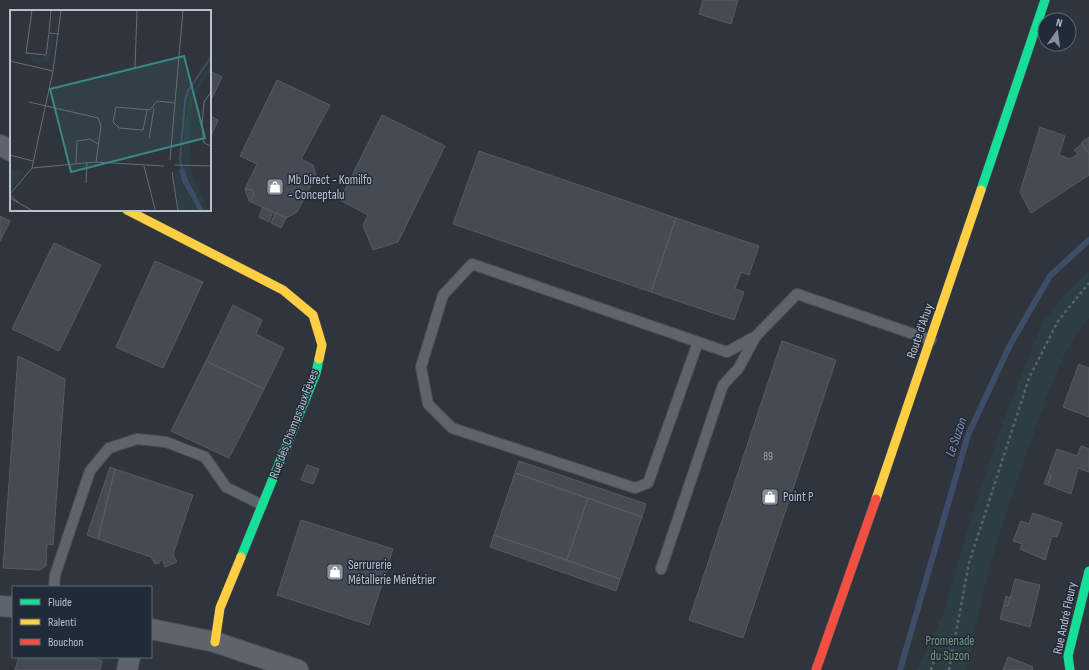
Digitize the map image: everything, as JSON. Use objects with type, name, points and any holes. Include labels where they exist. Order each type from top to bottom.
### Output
[{"type":"main road","name":"Route d'Ahuy","points":[[816,670],[931,340],[1045,0]]},
{"type":"main road","name":"Rue des Champs aux Fèves","points":[[129,211],[283,290],[313,314],[322,345],[316,373],[220,608],[215,642]]},
{"type":"main road","name":"Rue André Fleury","points":[[1070,670],[1068,656],[1089,571]]},
{"type":"street","points":[[0,145],[10,150]]},
{"type":"street","points":[[0,606],[12,607]]},
{"type":"street","points":[[152,629],[215,642],[298,670]]},
{"type":"street","points":[[126,670],[130,658]]},
{"type":"lane","points":[[698,342],[648,483],[635,488],[452,428],[428,404],[422,367],[443,295],[472,264],[727,352],[756,336]]},
{"type":"lane","points":[[661,569],[723,385],[738,369],[756,336],[797,294],[931,340]]},
{"type":"lane","points":[[54,586],[55,576],[90,471],[109,448],[137,439],[166,442],[198,454],[205,457],[226,487],[262,506]]},
{"type":"path","points":[[949,670],[969,563],[1029,378],[1058,321],[1083,289],[1089,284]]},
{"type":"path","points":[[931,670],[935,658],[952,650]]},
{"type":"green space","name":"Promenade du Suzon","points":[[1089,271],[1089,318],[1073,340],[1047,395],[989,570],[967,670],[917,670],[944,611],[976,502],[1000,430],[1034,343],[1044,321],[1059,301]]},
{"type":"building","points":[[703,0],[738,0],[731,24],[699,14]]},
{"type":"building","points":[[211,72],[222,77],[211,100]]},
{"type":"building","points":[[277,80],[330,105],[301,159],[313,165],[316,176],[297,212],[286,218],[249,201],[254,196],[253,190],[245,189],[257,164],[240,156]]},
{"type":"building","points":[[382,115],[445,146],[398,242],[373,250],[363,225],[368,215],[340,200]]},
{"type":"building","points":[[211,116],[218,120],[211,136]]},
{"type":"building","points":[[1040,127],[1065,136],[1059,155],[1070,159],[1078,154],[1074,150],[1082,144],[1089,154],[1089,175],[1031,213],[1020,192]]},
{"type":"building","points":[[1089,137],[1089,154],[1081,143]]},
{"type":"building","points":[[479,151],[676,218],[651,292],[453,224]]},
{"type":"building","points":[[245,189],[253,190],[254,196],[249,201]]},
{"type":"building","points":[[263,207],[273,212],[269,222],[259,217]]},
{"type":"building","points":[[275,213],[286,218],[281,228],[271,223]]},
{"type":"building","points":[[0,216],[10,221],[0,241]]},
{"type":"building","points":[[676,218],[759,246],[749,275],[741,272],[735,289],[744,292],[734,320],[651,292]]},
{"type":"building","points":[[54,243],[101,265],[59,351],[12,329]]},
{"type":"building","points":[[155,261],[203,282],[163,368],[116,347]]},
{"type":"building","points":[[233,305],[262,320],[256,334],[284,348],[264,389],[206,361]]},
{"type":"building","points":[[782,341],[836,360],[743,638],[689,620]]},
{"type":"building","points":[[18,356],[65,379],[53,545],[47,544],[46,566],[40,570],[3,568]]},
{"type":"building","points":[[206,361],[264,389],[229,458],[171,431]]},
{"type":"building","points":[[1079,364],[1089,368],[1089,417],[1063,407]]},
{"type":"building","points":[[1081,446],[1089,449],[1089,472],[1078,468],[1071,494],[1048,485],[1051,475],[1048,473],[1057,449],[1077,456]]},
{"type":"building","points":[[519,461],[646,504],[642,517],[515,473]]},
{"type":"building","points":[[307,465],[319,469],[313,484],[301,480]]},
{"type":"building","points":[[110,467],[115,469],[98,539],[87,535]]},
{"type":"building","points":[[115,469],[193,495],[173,554],[177,562],[165,567],[163,560],[155,564],[151,557],[98,539]]},
{"type":"building","points":[[515,473],[588,498],[567,560],[494,535]]},
{"type":"building","points":[[1048,473],[1051,475],[1048,485],[1044,484]]},
{"type":"building","points":[[588,498],[642,517],[620,579],[567,560]]},
{"type":"building","points":[[1033,513],[1062,523],[1057,537],[1052,536],[1045,560],[1020,549],[1022,544],[1013,541],[1021,521],[1029,524]]},
{"type":"building","name":"Serrurerie Métallerie Ménétrier","points":[[301,520],[393,549],[369,625],[277,595]]},
{"type":"building","points":[[494,535],[620,579],[616,591],[490,547]]},
{"type":"building","points":[[1015,579],[1040,585],[1030,627],[1000,619],[1004,605],[1008,606]]},
{"type":"building","points":[[1006,596],[1010,598],[1008,606],[1004,605]]},
{"type":"building","points":[[1008,657],[1033,667],[1032,670],[1003,670]]},
{"type":"building","points":[[19,658],[91,658],[102,661],[100,670],[15,670]]},
{"type":"waterway","name":"Le Suzon","points":[[900,670],[968,435],[1010,345],[1050,276],[1089,240]]},
{"type":"traffic: fast","points":[[981,190],[1045,0]]},
{"type":"traffic: fast","points":[[241,557],[316,373],[319,359]]},
{"type":"traffic: fast","points":[[1070,670],[1068,656],[1089,571]]},
{"type":"traffic: slow","points":[[876,499],[981,190]]},
{"type":"traffic: slow","points":[[129,211],[283,290],[313,315],[322,345],[319,359]]},
{"type":"traffic: slow","points":[[215,642],[220,608],[241,557]]},
{"type":"traffic: jam","points":[[816,670],[876,499]]},
{"type":"place","name":"Mb Direct - Komilfo - Conceptalu","points":[[275,187]]},
{"type":"place","name":"Point P","points":[[770,497]]},
{"type":"place","name":"Serrurerie Métallerie Ménétrier","points":[[335,572]]}]
